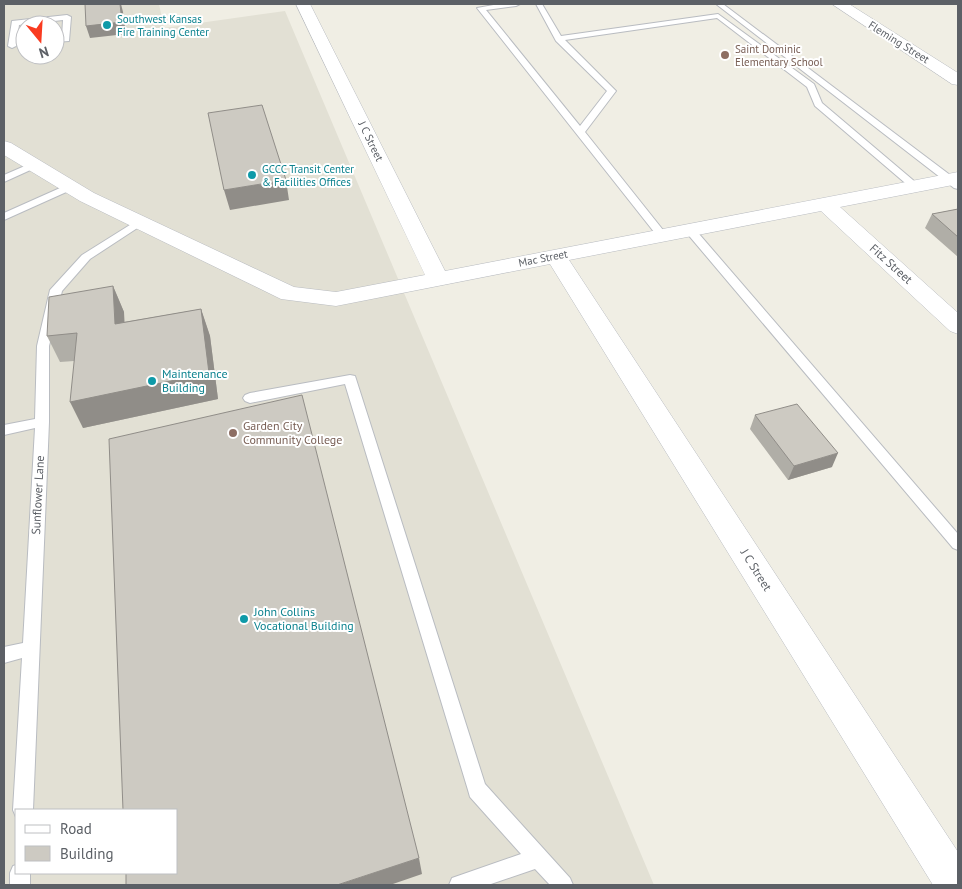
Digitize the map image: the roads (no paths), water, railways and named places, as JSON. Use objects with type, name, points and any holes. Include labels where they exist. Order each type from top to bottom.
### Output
[{"type":"street","name":"J C Street","points":[[303,4],[438,279]]},
{"type":"street","name":"Fleming Street","points":[[839,4],[958,80]]},
{"type":"street","name":"Mac Street","points":[[4,148],[87,197],[289,294],[336,299],[824,203],[915,186],[955,181]]},
{"type":"street","name":"Fitz Street","points":[[824,203],[958,326]]},
{"type":"street","name":"J C Street","points":[[555,256],[956,885]]},
{"type":"lane","points":[[516,4],[481,8],[662,234]]},
{"type":"lane","points":[[539,4],[559,39],[612,91],[580,132]]},
{"type":"lane","points":[[719,4],[955,181]]},
{"type":"lane","points":[[559,39],[718,16],[811,86],[818,104],[915,186]]},
{"type":"lane","points":[[65,17],[65,39]]},
{"type":"lane","points":[[12,46],[15,23]]},
{"type":"lane","points":[[4,179],[34,165]]},
{"type":"lane","points":[[4,217],[70,187]]},
{"type":"lane","name":"Sunflower Lane","points":[[23,809],[42,422],[43,346],[56,290],[86,257],[140,221]]},
{"type":"lane","points":[[689,230],[958,544]]},
{"type":"lane","points":[[250,398],[350,379],[477,790],[563,885]]},
{"type":"lane","points":[[4,430],[42,422]]},
{"type":"lane","points":[[4,656],[31,648]]},
{"type":"lane","points":[[459,885],[538,858]]},
{"type":"place","name":"Southwest Kansas Fire Training Center","points":[[107,25]]},
{"type":"place","name":"Saint Dominic Elementary School","points":[[725,55]]},
{"type":"place","name":"GCCC Transit Center & Facilities Offices","points":[[252,175]]},
{"type":"place","name":"Maintenance Building","points":[[152,381]]},
{"type":"place","name":"Garden City Community College","points":[[233,433]]},
{"type":"place","name":"John Collins Vocational Building","points":[[244,619]]}]
